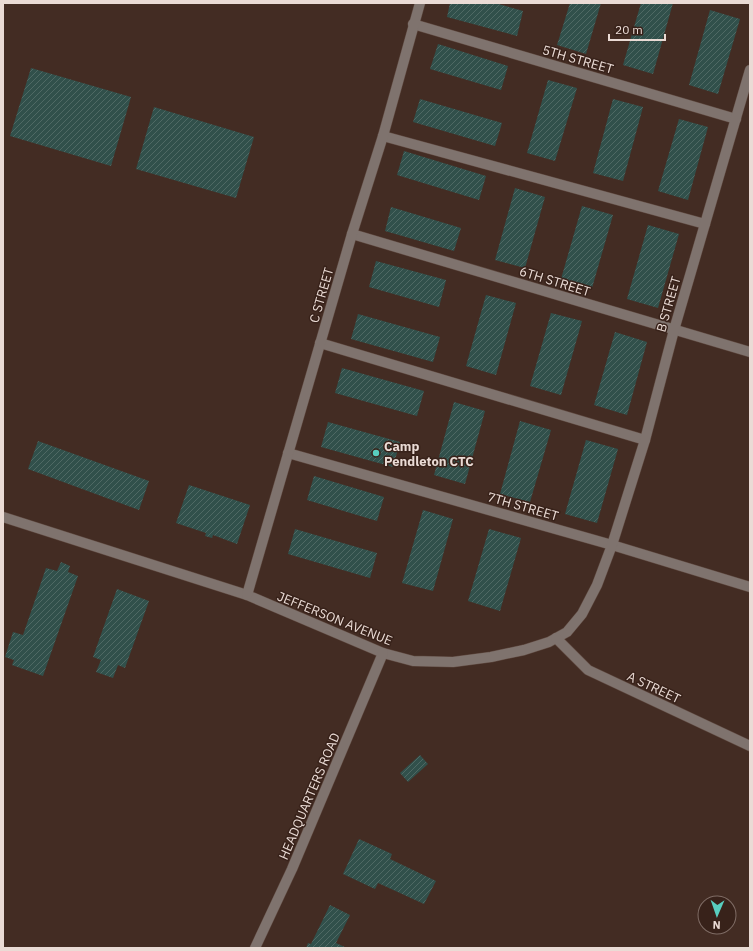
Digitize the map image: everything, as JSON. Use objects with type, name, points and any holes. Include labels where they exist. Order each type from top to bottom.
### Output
[{"type":"street","name":"C STREET","points":[[247,595],[352,234],[383,136],[420,3]]},
{"type":"street","name":"5TH STREET","points":[[413,24],[736,118]]},
{"type":"street","name":"B STREET","points":[[612,545],[645,440],[674,330],[750,70]]},
{"type":"street","points":[[383,136],[705,224]]},
{"type":"street","name":"6TH STREET","points":[[352,234],[750,352]]},
{"type":"street","points":[[320,343],[645,440]]},
{"type":"street","name":"7TH STREET","points":[[288,453],[612,545],[750,587]]},
{"type":"street","name":"JEFFERSON AVENUE","points":[[3,517],[247,595],[383,653],[413,661],[454,662],[524,650],[549,642],[567,632],[582,614],[597,586],[612,545]]},
{"type":"street","name":"A STREET","points":[[556,638],[588,670],[750,746]]},
{"type":"street","name":"HEADQUARTERS ROAD","points":[[255,948],[292,869],[383,653]]},
{"type":"building","points":[[450,3],[495,3],[523,11],[517,36],[447,17]]},
{"type":"building","points":[[570,3],[601,3],[586,54],[557,45]]},
{"type":"building","points":[[641,3],[673,3],[653,74],[623,65]]},
{"type":"building","points":[[710,10],[740,19],[718,94],[689,85]]},
{"type":"building","points":[[438,44],[508,66],[501,90],[430,69]]},
{"type":"building","points":[[31,68],[131,97],[111,166],[10,136]]},
{"type":"building","points":[[548,80],[577,88],[555,161],[527,153]]},
{"type":"building","points":[[420,99],[502,123],[495,146],[413,122]]},
{"type":"building","points":[[613,99],[643,107],[623,181],[593,173]]},
{"type":"building","points":[[154,107],[254,137],[236,198],[136,169]]},
{"type":"building","points":[[679,119],[708,127],[688,200],[658,191]]},
{"type":"building","points":[[404,151],[486,176],[479,200],[397,175]]},
{"type":"building","points":[[515,188],[545,197],[525,268],[495,260]]},
{"type":"building","points":[[582,206],[613,215],[592,288],[561,279]]},
{"type":"building","points":[[391,207],[461,228],[454,251],[385,231]]},
{"type":"building","points":[[648,225],[679,234],[658,308],[627,299]]},
{"type":"building","points":[[376,261],[446,280],[439,307],[369,287]]},
{"type":"building","points":[[486,295],[516,303],[496,375],[466,366]]},
{"type":"building","points":[[551,313],[582,321],[561,395],[530,386]]},
{"type":"building","points":[[358,314],[440,337],[433,362],[351,339]]},
{"type":"building","points":[[615,332],[647,342],[627,415],[594,405]]},
{"type":"building","points":[[342,368],[424,391],[417,416],[335,393]]},
{"type":"building","points":[[454,402],[485,411],[465,484],[434,475]]},
{"type":"building","points":[[520,421],[551,430],[530,502],[500,494]]},
{"type":"building","points":[[328,422],[400,442],[393,467],[321,447]]},
{"type":"building","points":[[586,440],[618,449],[597,523],[565,514]]},
{"type":"building","points":[[38,441],[149,481],[139,510],[28,469]]},
{"type":"building","points":[[314,476],[384,497],[377,521],[307,500]]},
{"type":"building","points":[[189,485],[250,505],[237,544],[213,535],[212,538],[205,536],[206,533],[176,523]]},
{"type":"building","points":[[423,510],[453,519],[433,591],[402,583]]},
{"type":"building","points":[[295,529],[377,553],[370,578],[288,554]]},
{"type":"building","points":[[489,529],[521,538],[500,611],[468,601]]},
{"type":"building","points":[[61,562],[70,566],[68,572],[78,576],[43,676],[12,665],[14,660],[5,657],[13,632],[23,635],[46,568],[57,571]]},
{"type":"building","points":[[117,589],[149,601],[125,668],[118,665],[113,678],[96,672],[101,660],[93,657]]},
{"type":"building","points":[[420,755],[428,764],[408,782],[400,773]]},
{"type":"building","points":[[359,839],[392,854],[390,859],[436,881],[424,904],[378,883],[375,889],[343,874]]},
{"type":"building","points":[[330,905],[350,915],[336,943],[347,948],[306,948],[308,943],[311,944]]},
{"type":"place","name":"Camp Pendleton CTC","points":[[376,453]]}]
